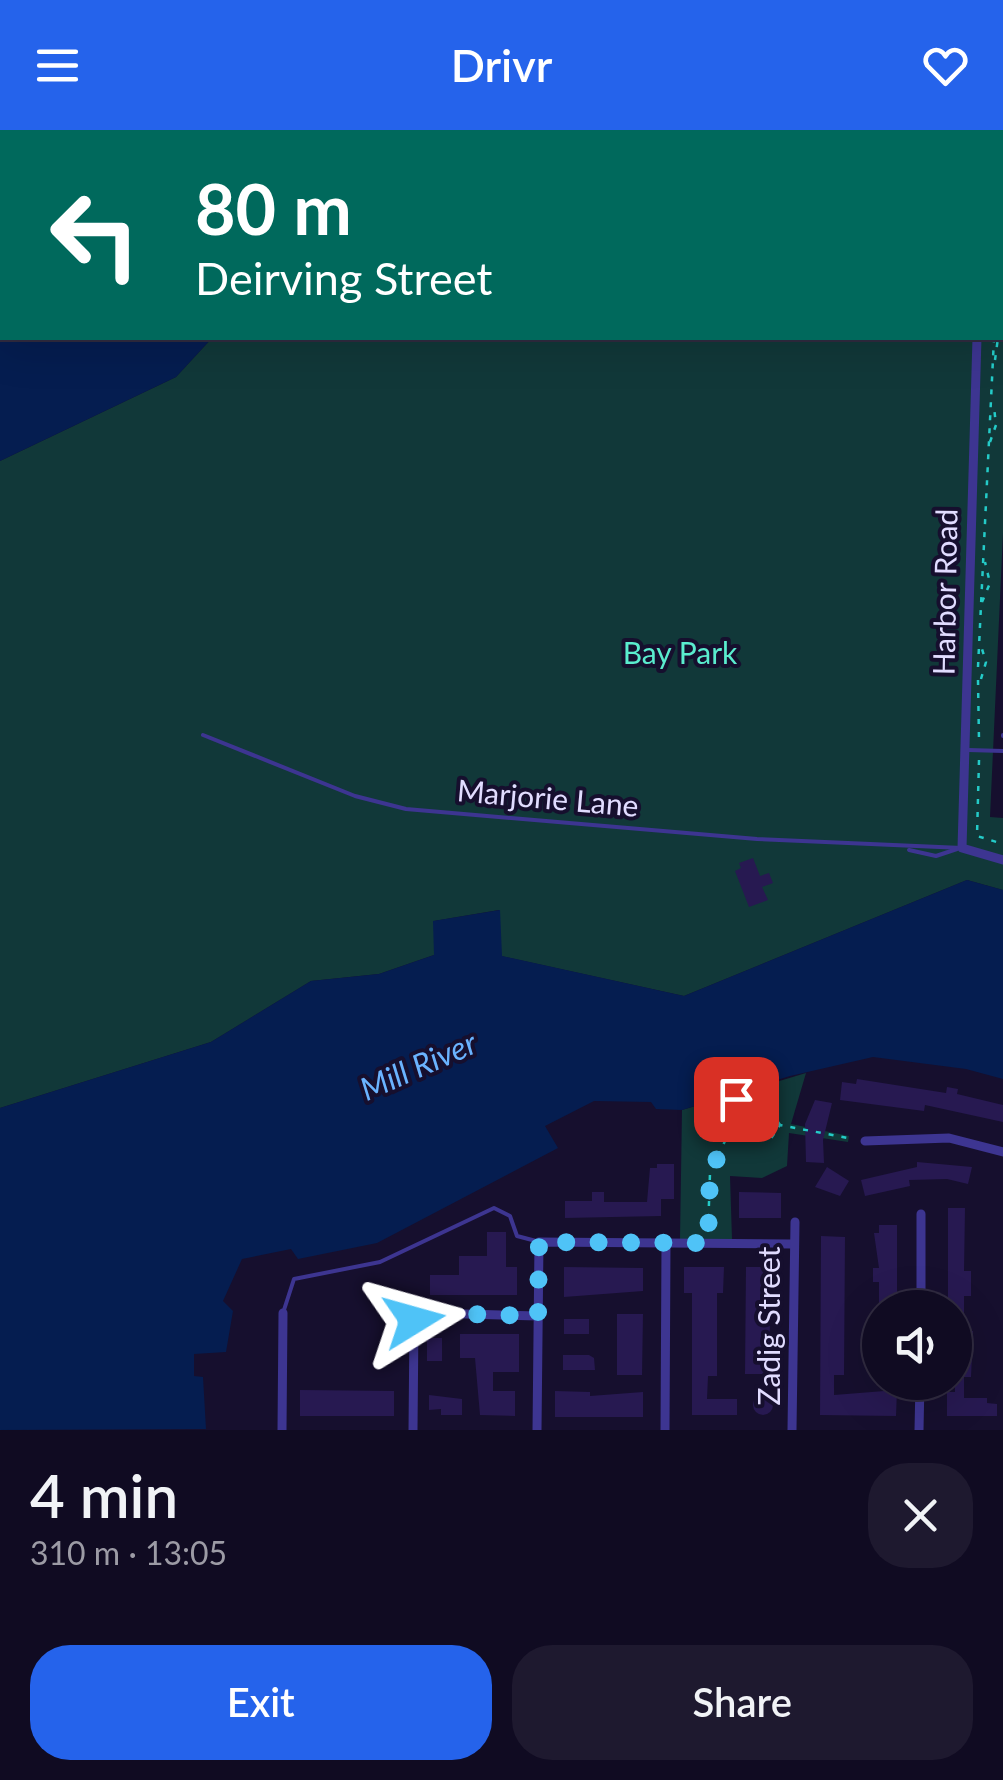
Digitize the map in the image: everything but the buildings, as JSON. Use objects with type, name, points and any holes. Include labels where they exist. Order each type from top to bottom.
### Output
[{"type":"street","name":"Harbor Road","points":[[962,848],[977,340]]},
{"type":"street","name":"Marjorie Lane","points":[[962,848],[1003,860]]},
{"type":"street","points":[[866,1141],[949,1138],[1003,1152]]},
{"type":"street","points":[[921,1214],[921,1290]]},
{"type":"street","name":"Zadig Street","points":[[792,1430],[795,1222]]},
{"type":"street","points":[[665,1430],[666,1243]]},
{"type":"street","points":[[538,1430],[539,1247],[793,1244]]},
{"type":"street","points":[[413,1430],[414,1320],[429,1313],[538,1316]]},
{"type":"street","points":[[282,1430],[284,1314]]},
{"type":"street","points":[[919,1430],[920,1400]]},
{"type":"lane","name":"Marjorie Lane","points":[[204,735],[355,796],[406,809],[504,820],[901,848],[962,848]]},
{"type":"lane","points":[[966,750],[1003,751]]},
{"type":"lane","name":"Marjorie Lane","points":[[901,848],[936,856],[962,848]]},
{"type":"lane","points":[[284,1314],[294,1279],[380,1262],[494,1208],[510,1216],[517,1236],[539,1247]]},
{"type":"path","points":[[979,743],[978,682],[986,668],[982,604],[990,583],[983,556],[989,444],[996,426],[991,396],[996,340]]},
{"type":"path","points":[[979,758],[977,836],[1003,844]]},
{"type":"path","points":[[708,1243],[706,1187],[740,1111],[736,1099]]},
{"type":"path","points":[[770,1110],[780,1125],[866,1141]]},
{"type":"path","points":[[734,1124],[770,1140],[780,1125]]},
{"type":"green space","name":"Bay Park","points":[[210,340],[1003,340],[1003,533],[990,817],[1003,818],[1003,890],[967,880],[684,996],[501,956],[499,910],[434,921],[434,955],[379,974],[311,981],[211,1042],[0,1108],[0,461],[176,377]]},
{"type":"green space","points":[[806,1073],[791,1124],[849,1136],[848,1142],[789,1133],[787,1166],[762,1178],[730,1176],[732,1239],[680,1239],[682,1110]]},
{"type":"water","points":[[0,340],[210,340],[176,377],[0,461]]},
{"type":"water","name":"Mill River","points":[[967,880],[1003,890],[1003,1079],[966,1069],[873,1057],[790,1076],[682,1110],[656,1109],[651,1102],[594,1101],[545,1126],[558,1148],[377,1243],[298,1259],[291,1249],[242,1259],[223,1301],[233,1311],[226,1352],[194,1354],[194,1376],[203,1377],[206,1429],[0,1430],[0,1108],[211,1042],[311,981],[379,974],[434,955],[433,921],[500,910],[502,956],[684,996]]},
{"type":"route","points":[[414,1320],[429,1313],[538,1316],[539,1242],[708,1243],[706,1187],[740,1111],[736,1099]]}]
